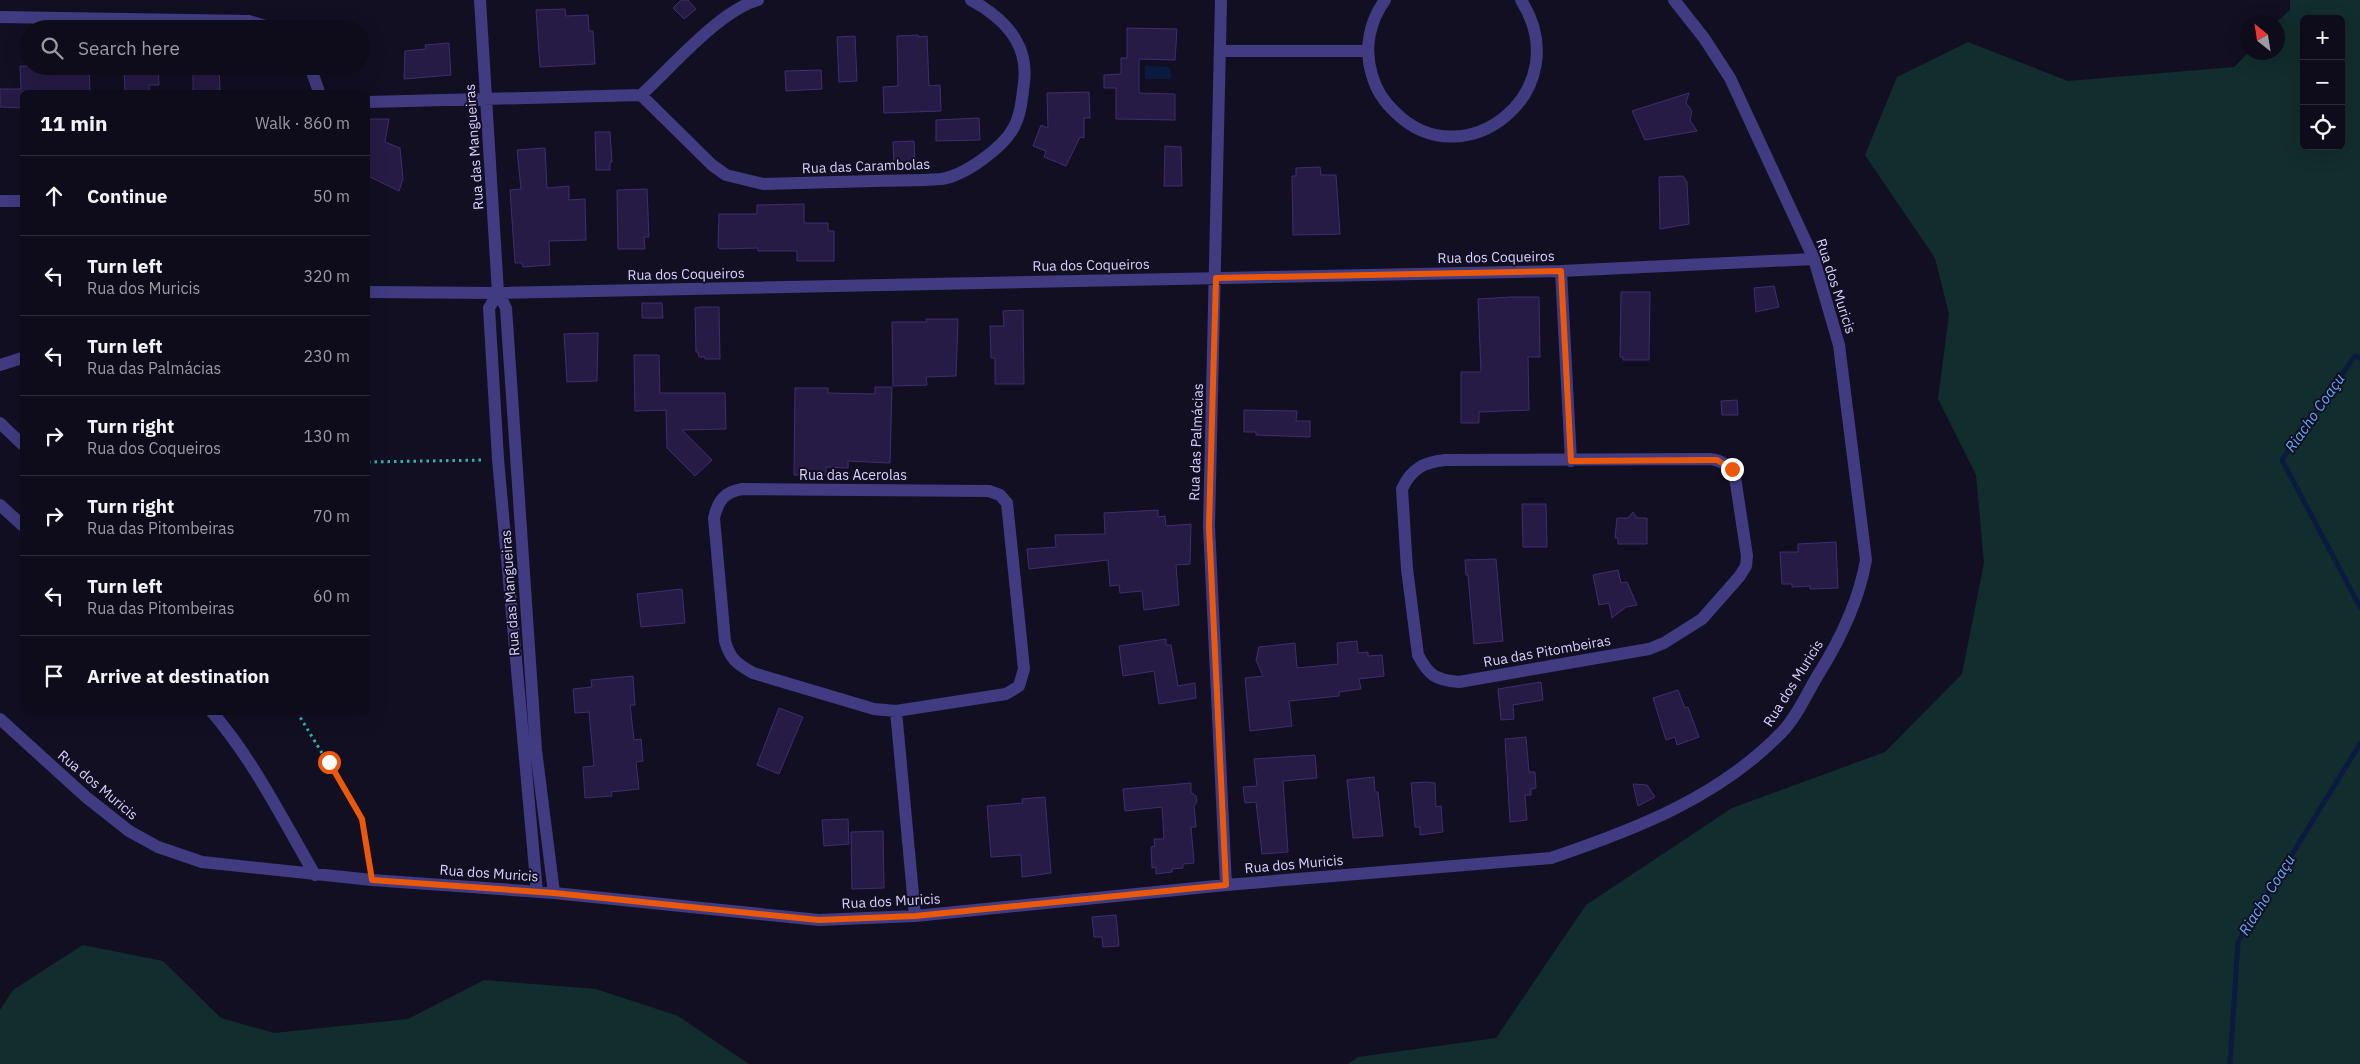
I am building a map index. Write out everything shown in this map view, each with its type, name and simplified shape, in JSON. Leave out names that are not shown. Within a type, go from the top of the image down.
[{"type":"street","name":"Rua das Mangueiras","points":[[480,0],[498,293],[506,308],[536,750],[554,893]]},
{"type":"street","points":[[370,102],[641,95],[719,23],[739,8],[758,0]]},
{"type":"street","name":"Rua das Carambolas","points":[[641,95],[712,165],[726,175],[743,180],[762,184],[943,179],[974,165],[998,147],[1014,128],[1023,94],[1025,77],[1023,55],[1014,33],[1001,20],[971,0]]},
{"type":"street","name":"Rua das Palmácias","points":[[1221,0],[1209,526],[1226,885]]},
{"type":"street","points":[[1385,0],[1373,21],[1368,51],[1369,66],[1380,94],[1400,117],[1412,126],[1441,135],[1456,135],[1479,131],[1500,121],[1522,100],[1535,73],[1538,58],[1535,28],[1522,0]]},
{"type":"street","name":"Rua dos Muricis","points":[[0,719],[86,797],[130,831],[158,847],[202,862],[315,875],[554,893],[819,920],[915,916],[1226,885],[1551,858],[1644,824],[1697,798],[1746,764],[1783,731],[1829,658],[1855,602],[1866,560],[1839,345],[1814,259],[1730,78],[1704,38],[1674,0]]},
{"type":"street","points":[[0,17],[187,20]]},
{"type":"street","points":[[1220,51],[1368,51]]},
{"type":"street","points":[[313,75],[318,90]]},
{"type":"street","points":[[0,201],[20,201]]},
{"type":"street","name":"Rua dos Coqueiros","points":[[370,292],[498,293],[1561,271],[1814,259]]},
{"type":"street","points":[[1561,271],[1571,461]]},
{"type":"street","name":"Rua das Mangueiras","points":[[498,293],[489,308],[498,459],[537,892]]},
{"type":"street","points":[[0,365],[20,359]]},
{"type":"street","points":[[0,423],[20,442]]},
{"type":"street","points":[[498,459],[516,458]]},
{"type":"street","name":"Rua das Pitombeiras","points":[[1445,460],[1571,461],[1710,460],[1726,465],[1732,469],[1735,477],[1747,556],[1746,566],[1702,620],[1685,632],[1649,649],[1459,682],[1440,680],[1427,670],[1418,655],[1407,568],[1402,489],[1407,477],[1428,462],[1445,460]]},
{"type":"street","name":"Rua das Acerolas","points":[[742,489],[989,490],[1005,498],[1008,512],[1023,677],[1018,686],[1006,694],[896,711],[874,709],[753,673],[738,665],[729,657],[714,518],[717,506],[730,491],[742,489]]},
{"type":"street","points":[[0,505],[20,523]]},
{"type":"street","points":[[896,711],[915,916]]},
{"type":"street","points":[[214,715],[256,774],[315,875]]},
{"type":"path","points":[[370,462],[498,459]]},
{"type":"path","points":[[299,715],[362,819],[372,880]]},
{"type":"green space","points":[[2290,0],[2360,0],[2360,1064],[1348,1064],[1358,1057],[1496,1038],[1586,905],[1732,808],[1885,752],[1962,674],[1984,563],[1976,475],[1938,399],[1949,314],[1935,258],[1865,155],[1897,77],[1968,42],[2068,81],[2234,67],[2241,60],[2285,60],[2285,15],[2290,10]]},
{"type":"green space","points":[[83,945],[163,961],[221,1018],[274,1033],[408,1019],[484,980],[596,989],[678,1016],[749,1064],[0,1064],[0,1010],[13,990]]},
{"type":"water","points":[[1145,66],[1170,67],[1171,79],[1145,79]]},
{"type":"building","points":[[681,0],[688,0],[696,9],[684,19],[673,8]]},
{"type":"building","points":[[565,9],[566,16],[588,15],[589,31],[593,31],[595,64],[540,67],[536,10]]},
{"type":"building","points":[[1127,28],[1177,29],[1175,60],[1139,59],[1139,93],[1175,94],[1175,120],[1116,119],[1116,88],[1104,88],[1104,75],[1121,74],[1121,58],[1127,58]]},
{"type":"building","points":[[918,35],[919,37],[927,36],[929,86],[940,85],[941,111],[884,113],[883,87],[898,86],[897,36]]},
{"type":"building","points":[[855,36],[857,81],[839,82],[837,37]]},
{"type":"building","points":[[449,43],[451,75],[404,79],[405,51],[426,49],[425,45]]},
{"type":"building","points":[[821,70],[822,89],[786,91],[785,71]]},
{"type":"building","points":[[20,75],[89,75],[90,90],[20,90],[20,108],[0,107],[0,89],[21,89]]},
{"type":"building","points":[[124,75],[158,75],[159,85],[149,85],[149,90],[125,90]]},
{"type":"building","points":[[193,75],[219,75],[220,90],[193,90]]},
{"type":"building","points":[[1089,92],[1090,118],[1084,118],[1084,138],[1080,137],[1066,166],[1044,157],[1046,151],[1033,146],[1041,125],[1048,128],[1047,93]]},
{"type":"building","points":[[1689,93],[1686,103],[1692,111],[1690,120],[1697,131],[1645,140],[1632,111]]},
{"type":"building","points":[[979,118],[980,140],[936,141],[936,120]]},
{"type":"building","points":[[370,119],[389,119],[385,142],[400,148],[403,179],[399,191],[370,177]]},
{"type":"building","points":[[595,132],[610,132],[612,162],[610,162],[610,170],[596,170]]},
{"type":"building","points":[[914,141],[915,165],[894,165],[893,142]]},
{"type":"building","points":[[1165,146],[1181,147],[1182,186],[1164,186]]},
{"type":"building","points":[[545,148],[547,188],[569,186],[569,200],[585,199],[586,240],[549,241],[550,265],[523,267],[522,263],[515,263],[510,190],[521,189],[517,150]]},
{"type":"building","points":[[1320,167],[1321,175],[1336,175],[1340,234],[1293,235],[1292,176],[1296,176],[1296,168]]},
{"type":"building","points":[[1683,176],[1687,182],[1689,224],[1660,229],[1659,177]]},
{"type":"building","points":[[647,189],[649,237],[644,237],[645,249],[618,249],[617,190]]},
{"type":"building","points":[[804,204],[804,223],[828,223],[828,231],[834,231],[834,261],[797,261],[797,251],[758,251],[758,248],[720,249],[718,247],[719,214],[757,214],[757,205]]},
{"type":"building","points":[[1774,286],[1779,307],[1756,312],[1754,288]]},
{"type":"building","points":[[1621,292],[1650,292],[1649,360],[1623,360],[1623,357],[1620,357]]},
{"type":"building","points":[[1539,297],[1540,357],[1528,357],[1529,410],[1479,412],[1479,423],[1461,423],[1461,372],[1481,372],[1478,299]]},
{"type":"building","points":[[642,303],[662,303],[663,318],[642,318]]},
{"type":"building","points":[[719,307],[720,359],[705,359],[705,357],[699,357],[698,352],[696,352],[695,308]]},
{"type":"building","points":[[1023,310],[1024,384],[995,384],[995,358],[991,358],[990,326],[1004,326],[1003,311]]},
{"type":"building","points":[[926,319],[958,319],[956,376],[926,377],[927,385],[893,386],[892,322],[927,322]]},
{"type":"building","points":[[598,333],[597,381],[567,382],[564,334]]},
{"type":"building","points":[[634,355],[659,355],[660,393],[725,393],[726,429],[682,430],[712,460],[695,476],[667,448],[666,410],[635,411]]},
{"type":"building","points":[[875,387],[892,387],[890,463],[848,461],[848,468],[826,467],[826,475],[794,475],[795,388],[828,388],[828,393],[875,394]]},
{"type":"building","points":[[1737,400],[1738,415],[1722,415],[1721,401]]},
{"type":"building","points":[[1244,410],[1297,411],[1296,421],[1310,421],[1310,437],[1256,435],[1256,432],[1244,432]]},
{"type":"building","points":[[1522,504],[1546,504],[1547,547],[1523,547]]},
{"type":"building","points":[[1158,510],[1158,517],[1165,516],[1166,526],[1191,524],[1190,564],[1176,565],[1179,605],[1144,610],[1142,591],[1120,593],[1119,585],[1110,586],[1108,560],[1029,569],[1027,549],[1056,547],[1055,535],[1105,534],[1104,513]]},
{"type":"building","points":[[1633,512],[1637,518],[1647,518],[1647,544],[1618,544],[1618,538],[1615,538],[1617,518],[1628,518]]},
{"type":"building","points":[[1836,542],[1838,588],[1810,589],[1810,586],[1792,587],[1792,584],[1782,584],[1780,552],[1798,552],[1798,544]]},
{"type":"building","points":[[1496,559],[1503,641],[1474,644],[1465,560]]},
{"type":"building","points":[[1618,570],[1621,583],[1627,582],[1637,605],[1626,607],[1612,618],[1609,603],[1599,605],[1593,575]]},
{"type":"building","points":[[682,589],[685,623],[641,627],[637,594]]},
{"type":"building","points":[[1166,639],[1166,645],[1171,645],[1178,686],[1195,683],[1196,698],[1159,704],[1154,671],[1123,676],[1119,646]]},
{"type":"building","points":[[1357,641],[1358,653],[1368,652],[1368,656],[1382,655],[1384,676],[1359,679],[1361,689],[1339,692],[1339,696],[1289,701],[1292,726],[1250,731],[1245,678],[1263,676],[1256,660],[1259,647],[1295,643],[1297,668],[1338,664],[1337,643]]},
{"type":"building","points":[[633,676],[635,705],[630,705],[634,740],[641,739],[643,761],[636,762],[639,789],[611,792],[612,796],[585,798],[583,767],[594,766],[589,712],[575,713],[573,689],[592,687],[591,680]]},
{"type":"building","points":[[1541,682],[1543,700],[1513,705],[1514,719],[1501,720],[1498,689]]},
{"type":"building","points":[[1678,690],[1685,708],[1688,707],[1699,737],[1677,745],[1675,737],[1666,740],[1653,698]]},
{"type":"building","points":[[779,708],[803,717],[779,774],[757,765]]},
{"type":"building","points":[[1526,737],[1529,772],[1535,772],[1536,788],[1531,789],[1531,795],[1525,795],[1527,820],[1510,822],[1505,739]]},
{"type":"building","points":[[1315,755],[1317,778],[1283,781],[1288,852],[1262,854],[1256,802],[1245,803],[1243,787],[1257,786],[1254,759]]},
{"type":"building","points":[[1374,777],[1375,792],[1378,792],[1383,836],[1353,838],[1347,780]]},
{"type":"building","points":[[1191,783],[1191,792],[1196,796],[1197,802],[1194,806],[1196,827],[1191,827],[1194,863],[1183,864],[1183,868],[1172,869],[1172,872],[1156,874],[1156,867],[1152,868],[1151,847],[1155,846],[1154,839],[1164,839],[1162,807],[1125,811],[1123,789]]},
{"type":"building","points":[[1411,783],[1435,783],[1436,807],[1441,806],[1443,832],[1420,835],[1420,827],[1415,827]]},
{"type":"building","points":[[1633,784],[1647,785],[1655,797],[1638,806]]},
{"type":"building","points":[[1045,797],[1051,873],[1022,877],[1021,855],[991,857],[987,806],[1023,803],[1022,799]]},
{"type":"building","points":[[848,819],[849,844],[824,846],[822,820]]},
{"type":"building","points":[[883,831],[884,888],[852,889],[851,832]]},
{"type":"building","points":[[1116,915],[1119,946],[1103,947],[1102,937],[1094,937],[1092,917]]},
{"type":"waterway","name":"Riacho Coaçu","points":[[2360,358],[2355,356],[2282,460],[2360,607]]},
{"type":"waterway","name":"Riacho Coaçu","points":[[2230,1064],[2238,942],[2360,744]]},
{"type":"route","points":[[329,762],[362,819],[372,880],[554,893],[819,920],[915,916],[1226,885],[1209,526],[1216,278],[1561,271],[1571,461],[1717,460],[1732,469]]}]
